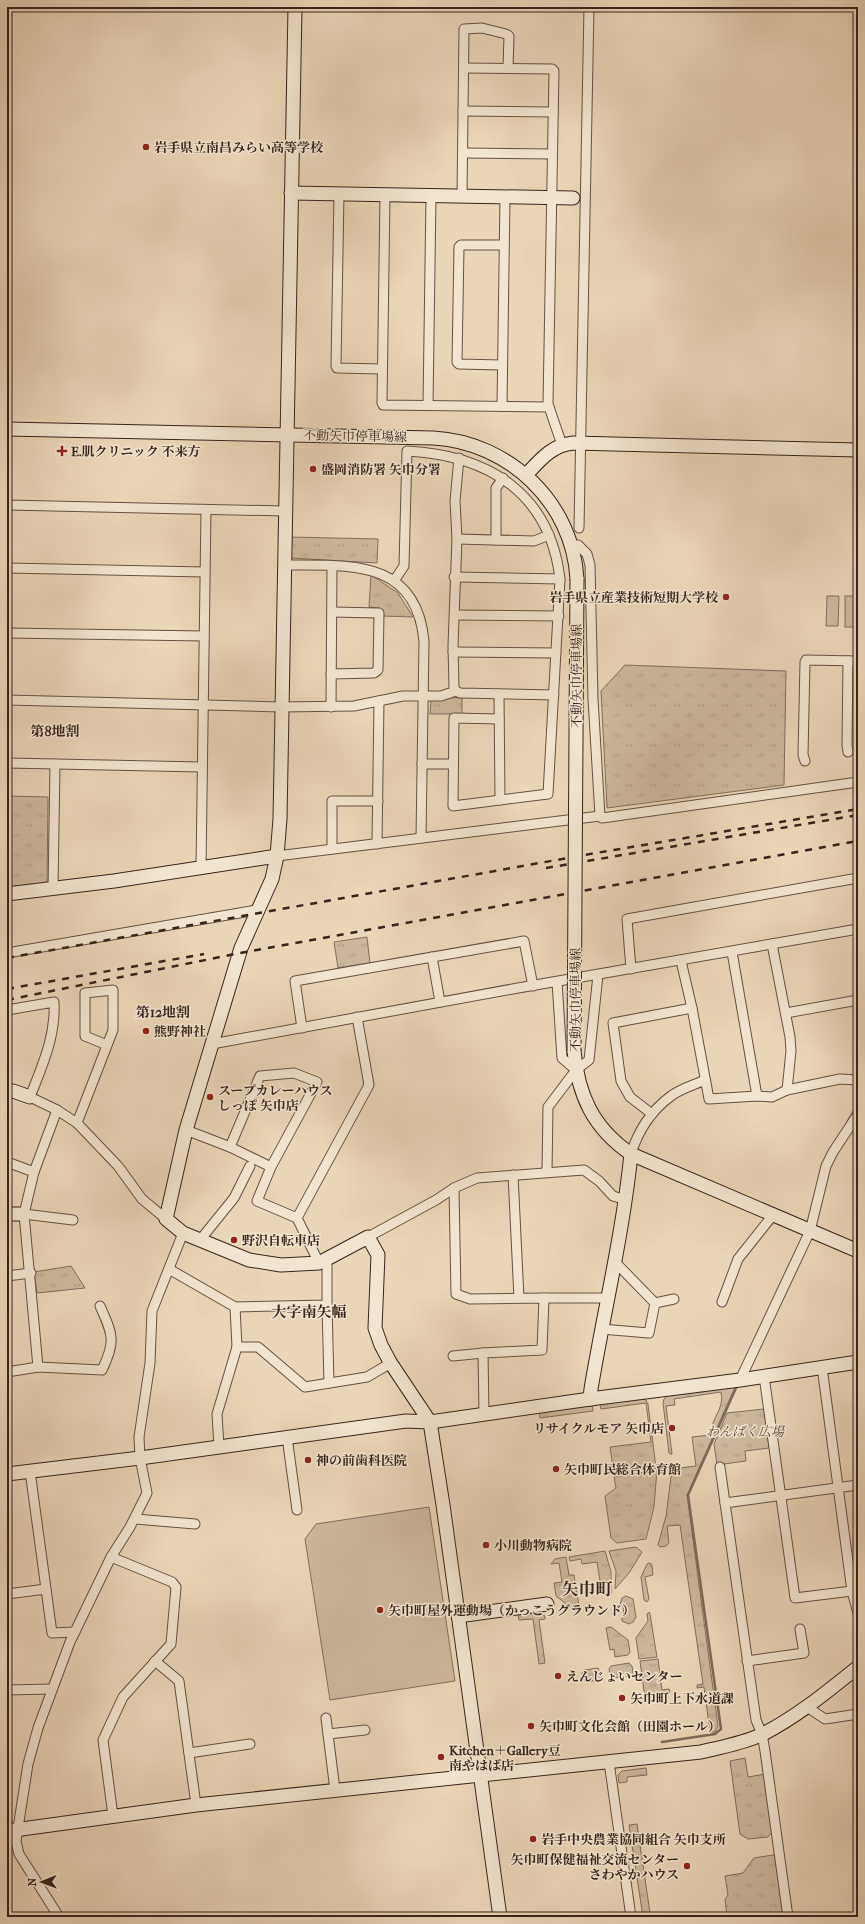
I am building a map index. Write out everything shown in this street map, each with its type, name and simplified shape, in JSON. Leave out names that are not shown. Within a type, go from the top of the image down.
[{"type":"street","points":[[166,1219],[186,1130],[241,948],[272,879],[277,856],[280,818],[284,511],[295,7]]},
{"type":"street","points":[[580,528],[589,7]]},
{"type":"street","points":[[462,196],[466,28],[482,28],[509,36],[508,68]]},
{"type":"street","points":[[464,68],[552,69],[554,71],[549,407],[562,445]]},
{"type":"street","points":[[463,111],[553,112]]},
{"type":"street","points":[[463,153],[552,154]]},
{"type":"street","points":[[291,193],[573,198]]},
{"type":"street","points":[[339,194],[336,366],[337,368],[382,369]]},
{"type":"street","points":[[385,195],[382,369],[383,405],[549,407]]},
{"type":"street","points":[[428,405],[432,196]]},
{"type":"street","points":[[502,406],[505,197]]},
{"type":"street","points":[[502,365],[459,364],[458,347],[460,247],[461,245],[504,245]]},
{"type":"street","name":"不動矢巾停車場線","points":[[7,429],[433,438],[456,440],[489,451],[514,465],[526,475],[543,493],[560,519],[571,545],[577,579],[574,1051],[576,1070],[588,1106],[601,1128],[615,1143],[630,1154],[858,1251]]},
{"type":"street","points":[[526,475],[549,452],[562,445],[581,443],[858,450]]},
{"type":"street","points":[[394,581],[404,566],[407,451],[459,458],[492,471],[503,478],[529,503],[542,521],[549,535],[557,559],[560,579],[548,794],[453,806],[454,718],[499,719]]},
{"type":"street","points":[[456,692],[454,688],[453,652],[455,614],[454,577],[457,539],[455,501],[459,458]]},
{"type":"street","points":[[496,540],[496,488],[503,478]]},
{"type":"street","points":[[7,505],[284,511]]},
{"type":"street","points":[[202,868],[202,704],[206,510]]},
{"type":"street","points":[[457,539],[534,540],[549,535]]},
{"type":"street","points":[[571,545],[578,546],[587,554],[590,565],[594,699],[600,816]]},
{"type":"street","points":[[284,565],[332,566],[370,569],[394,581],[412,601],[422,627],[423,696],[421,838]]},
{"type":"street","points":[[331,707],[332,566]]},
{"type":"street","points":[[7,568],[205,572]]},
{"type":"street","points":[[454,577],[560,579]]},
{"type":"street","points":[[331,674],[374,673],[378,670],[379,613],[332,612]]},
{"type":"street","points":[[455,614],[559,616]]},
{"type":"street","points":[[7,633],[204,636]]},
{"type":"street","points":[[453,652],[556,653]]},
{"type":"street","points":[[805,761],[803,755],[806,660],[858,661]]},
{"type":"street","points":[[848,661],[848,752]]},
{"type":"street","points":[[7,700],[331,707],[363,705],[379,700],[403,696],[449,695],[456,692],[554,695]]},
{"type":"street","points":[[500,694],[500,800]]},
{"type":"street","points":[[377,844],[379,700]]},
{"type":"street","points":[[7,763],[202,767]]},
{"type":"street","points":[[53,889],[55,764]]},
{"type":"street","points":[[422,764],[453,764]]},
{"type":"street","points":[[7,894],[53,889],[277,856],[600,816],[602,818],[858,782]]},
{"type":"street","points":[[332,849],[332,800],[378,801]]},
{"type":"street","points":[[631,969],[627,919],[858,878]]},
{"type":"street","points":[[7,953],[257,910]]},
{"type":"street","points":[[212,1044],[440,1002],[858,929]]},
{"type":"street","points":[[302,1028],[295,981],[524,942],[533,986]]},
{"type":"street","points":[[772,944],[786,1013],[791,1051],[787,1090]]},
{"type":"street","points":[[732,952],[757,1096]]},
{"type":"street","points":[[432,957],[440,1002]]},
{"type":"street","points":[[681,961],[692,1008],[709,1099],[757,1096],[772,1097],[787,1090],[840,1079],[858,1080]]},
{"type":"street","points":[[547,1172],[548,1107],[576,1070],[589,1060],[598,975]]},
{"type":"street","points":[[557,982],[562,1058],[576,1070]]},
{"type":"street","points":[[77,1123],[113,1030],[113,990],[85,993],[85,1036],[107,1045]]},
{"type":"street","points":[[786,1013],[858,1000]]},
{"type":"street","points":[[7,1010],[54,1002],[55,1018],[48,1053],[30,1097]]},
{"type":"street","points":[[652,1114],[630,1097],[621,1081],[613,1023],[692,1008]]},
{"type":"street","points":[[297,1218],[369,1085],[357,1017]]},
{"type":"street","points":[[230,1147],[260,1076],[294,1073],[318,1082],[271,1167],[257,1201],[297,1218],[323,1261],[327,1305],[329,1383]]},
{"type":"street","points":[[590,1399],[606,1298],[626,1200],[630,1154],[634,1144],[652,1114],[672,1095],[705,1080]]},
{"type":"street","points":[[7,1092],[13,1091],[30,1097],[57,1110],[77,1123],[118,1166],[142,1199],[183,1233],[249,1260],[281,1265],[323,1261],[436,1200],[454,1188],[477,1178],[513,1174],[584,1170],[599,1181],[612,1196],[626,1200]]},
{"type":"street","points":[[38,1368],[31,1273],[24,1214],[34,1172],[57,1110]]},
{"type":"street","points":[[740,1380],[810,1231],[826,1166],[833,1152],[858,1114]]},
{"type":"street","points":[[186,1130],[230,1147],[271,1167]]},
{"type":"street","points":[[7,1162],[34,1172]]},
{"type":"street","points":[[200,1240],[234,1198],[250,1166]]},
{"type":"street","points":[[513,1174],[519,1298]]},
{"type":"street","points":[[454,1188],[456,1294],[470,1299],[606,1298]]},
{"type":"street","points":[[7,1214],[24,1214],[73,1220]]},
{"type":"street","points":[[722,1302],[738,1260],[773,1215]]},
{"type":"street","points":[[59,1917],[19,1854],[13,1830],[28,1764],[38,1728],[52,1689],[75,1632],[111,1557],[135,1519],[147,1493],[140,1458],[140,1436],[150,1363],[152,1311],[183,1233]]},
{"type":"street","points":[[368,1237],[378,1255],[375,1328],[381,1345],[391,1364],[430,1422],[481,1774],[500,1917]]},
{"type":"street","points":[[614,1261],[655,1304]]},
{"type":"street","points":[[169,1269],[235,1307],[327,1305]]},
{"type":"street","points":[[7,1276],[31,1273]]},
{"type":"street","points":[[453,1356],[542,1350],[544,1298]]},
{"type":"street","points":[[655,1304],[674,1299]]},
{"type":"street","points":[[601,1329],[649,1333],[655,1304]]},
{"type":"street","points":[[7,1372],[38,1368],[102,1370],[111,1352],[111,1335],[100,1306]]},
{"type":"street","points":[[219,1446],[217,1414],[237,1347],[235,1307]]},
{"type":"street","points":[[237,1347],[258,1347],[305,1387],[367,1377],[391,1364]]},
{"type":"street","points":[[483,1353],[484,1413]]},
{"type":"street","points":[[7,1474],[140,1458],[406,1421],[430,1422],[484,1413],[740,1380],[858,1362]]},
{"type":"street","points":[[822,1367],[838,1487],[858,1613]]},
{"type":"street","points":[[764,1376],[795,1598],[855,1589]]},
{"type":"street","points":[[287,1437],[297,1510]]},
{"type":"street","points":[[720,1467],[747,1662],[756,1720],[762,1734],[788,1917]]},
{"type":"street","points":[[30,1471],[52,1633],[75,1632]]},
{"type":"street","points":[[725,1503],[858,1485]]},
{"type":"street","points":[[135,1519],[195,1524]]},
{"type":"street","points":[[111,1557],[172,1582],[176,1588],[171,1644],[123,1697],[103,1740],[113,1816]]},
{"type":"street","points":[[7,1594],[46,1589]]},
{"type":"street","points":[[458,1616],[547,1604]]},
{"type":"street","points":[[747,1662],[804,1653],[800,1629]]},
{"type":"street","points":[[155,1661],[179,1681],[196,1805]]},
{"type":"street","points":[[13,1830],[196,1805],[701,1752],[729,1746],[762,1734],[807,1707],[858,1667]]},
{"type":"street","points":[[7,1688],[52,1689]]},
{"type":"street","points":[[807,1707],[825,1719],[858,1714]]},
{"type":"street","points":[[326,1718],[335,1790]]},
{"type":"street","points":[[328,1734],[365,1730]]},
{"type":"street","points":[[188,1753],[250,1744]]},
{"type":"street","points":[[609,1762],[631,1917]]},
{"type":"green space","points":[[290,537],[378,539],[377,563],[291,558]]},
{"type":"green space","points":[[371,575],[398,593],[413,617],[383,616],[380,608],[369,607]]},
{"type":"green space","points":[[827,596],[839,596],[838,626],[826,626]]},
{"type":"green space","points":[[845,596],[857,596],[857,627],[845,627]]},
{"type":"green space","points":[[625,665],[786,671],[784,785],[607,808],[601,691]]},
{"type":"green space","points":[[462,697],[462,714],[430,714],[431,700]]},
{"type":"green space","points":[[7,796],[48,797],[47,883],[7,887]]},
{"type":"green space","points":[[367,937],[370,963],[338,968],[334,942]]},
{"type":"green space","points":[[71,1266],[85,1288],[37,1293],[34,1272]]},
{"type":"green space","points":[[736,1385],[687,1495],[718,1726],[715,1732],[710,1732],[704,1687],[697,1688],[697,1685],[703,1684],[680,1525],[667,1526],[669,1543],[666,1546],[660,1547],[658,1545],[666,1516],[672,1469],[696,1466],[692,1437],[711,1435],[711,1429],[722,1398],[721,1392],[674,1399],[675,1405],[666,1406],[672,1454],[669,1453],[663,1403],[664,1399],[668,1395]]},
{"type":"green space","points":[[642,1399],[646,1400],[648,1404],[656,1468],[614,1474],[610,1447],[651,1442],[646,1403],[601,1409],[600,1403]]},
{"type":"green space","points":[[592,1404],[593,1411],[540,1418],[539,1412]]},
{"type":"green space","name":"わんぱく広場","points":[[764,1409],[769,1448],[745,1451],[746,1461],[717,1465],[714,1444],[727,1413]]},
{"type":"green space","points":[[657,1470],[654,1507],[646,1539],[617,1543],[611,1538],[605,1496],[616,1488],[614,1477]]},
{"type":"green space","name":"矢巾町屋外運動場（かっこうグラウンド）","points":[[429,1507],[455,1681],[330,1700],[305,1539],[316,1524]]},
{"type":"green space","points":[[636,1547],[642,1552],[629,1573],[615,1589],[616,1571],[609,1551]]},
{"type":"green space","points":[[605,1551],[611,1572],[611,1594],[606,1595],[605,1587],[601,1587],[597,1562],[582,1564],[581,1559],[570,1561],[569,1557]]},
{"type":"green space","points":[[566,1557],[569,1575],[574,1575],[579,1606],[570,1607],[556,1596],[554,1583],[562,1582],[559,1563],[551,1564],[555,1559]]},
{"type":"green space","points":[[650,1563],[652,1565],[653,1575],[645,1577],[649,1599],[647,1602],[644,1600],[641,1577],[647,1564]]},
{"type":"green space","points":[[626,1596],[633,1599],[636,1617],[633,1622],[629,1624],[622,1621],[622,1618],[624,1617],[623,1605],[620,1605],[622,1598]]},
{"type":"green space","points":[[539,1612],[545,1616],[545,1619],[539,1620],[545,1663],[539,1664],[533,1619],[519,1620],[518,1615]]},
{"type":"green space","points":[[649,1612],[657,1657],[639,1659],[636,1638],[648,1621],[647,1614]]},
{"type":"green space","points":[[611,1627],[628,1640],[630,1652],[628,1655],[615,1657],[614,1649],[610,1650],[606,1628]]},
{"type":"green space","points":[[658,1659],[662,1690],[669,1689],[670,1692],[647,1695],[644,1691],[640,1661]]},
{"type":"green space","points":[[629,1663],[632,1666],[633,1673],[630,1676],[613,1678],[610,1675],[609,1669],[611,1666]]},
{"type":"green space","points":[[598,1668],[602,1677],[599,1680],[586,1682],[583,1679],[582,1673],[584,1670]]},
{"type":"green space","points":[[745,1758],[748,1777],[765,1774],[773,1831],[768,1837],[748,1839],[740,1834],[730,1761]]},
{"type":"green space","points":[[646,1768],[647,1775],[627,1777],[627,1782],[619,1783],[618,1775],[622,1771]]},
{"type":"green space","points":[[637,1824],[650,1913],[652,1917],[643,1917],[629,1825]]},
{"type":"green space","points":[[773,1855],[778,1859],[786,1917],[727,1917],[725,1899],[728,1895],[725,1876],[743,1873],[754,1858]]},
{"type":"waterway","points":[[847,1123],[858,1104]]},
{"type":"waterway","points":[[662,1742],[715,1734],[721,1729],[688,1495],[736,1388]]},
{"type":"railway","points":[[7,958],[590,854],[858,809]]},
{"type":"railway","points":[[546,868],[858,815]]},
{"type":"railway","points":[[7,1000],[240,953],[858,841]]},
{"type":"railway","points":[[7,989],[204,954]]},
{"type":"place","name":"岩手県立南昌みらい高等学校","points":[[146,147]]},
{"type":"place","name":"E.肌クリニック 不来方","points":[[62,451]]},
{"type":"place","name":"盛岡消防署 矢巾分署","points":[[313,469]]},
{"type":"place","name":"岩手県立産業技術短期大学校","points":[[726,597]]},
{"type":"place","name":"熊野神社","points":[[146,1031]]},
{"type":"place","name":"スープカレーハウス しっぽ 矢巾店","points":[[210,1097]]},
{"type":"place","name":"野沢自転車店","points":[[234,1240]]},
{"type":"place","name":"リサイクルモア 矢巾店","points":[[672,1428]]},
{"type":"place","name":"神の前歯科医院","points":[[308,1460]]},
{"type":"place","name":"矢巾町民総合体育館","points":[[556,1469]]},
{"type":"place","name":"小川動物病院","points":[[486,1545]]},
{"type":"place","name":"矢巾町屋外運動場（かっこうグラウンド）","points":[[380,1610]]},
{"type":"place","name":"えんじょいセンター","points":[[558,1676]]},
{"type":"place","name":"矢巾町上下水道課","points":[[622,1698]]},
{"type":"place","name":"矢巾町文化会館（田園ホール）","points":[[531,1726]]},
{"type":"place","name":"Kitchen＋Gallery豆 南やはば店","points":[[441,1757]]},
{"type":"place","name":"岩手中央農業協同組合 矢巾支所","points":[[533,1839]]},
{"type":"place","name":"矢巾町保健福祉交流センター さわやかハウス","points":[[687,1866]]},
{"type":"district","name":"第8地割","points":[[55,731]]},
{"type":"district","name":"第12地割","points":[[163,1012]]},
{"type":"district","name":"大字南矢幅","points":[[309,1312]]},
{"type":"district","name":"矢巾町","points":[[587,1589]]}]
